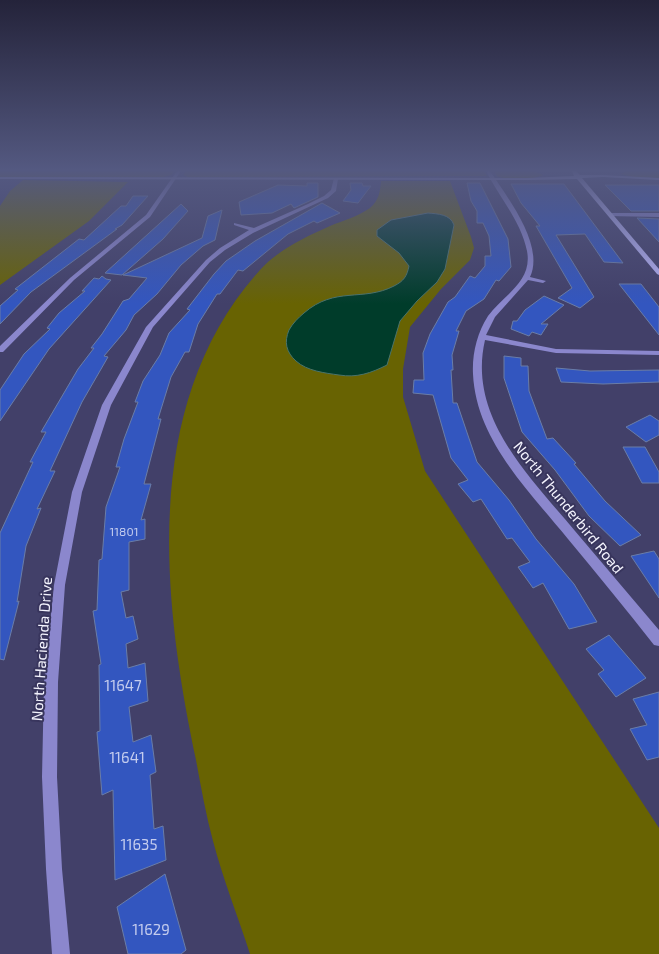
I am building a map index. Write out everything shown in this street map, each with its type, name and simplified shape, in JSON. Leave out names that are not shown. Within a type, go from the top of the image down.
[{"type":"street","points":[[0,350],[72,279],[148,216]]},
{"type":"street","name":"North Hacienda Drive","points":[[61,954],[54,878],[50,796],[52,657],[61,570],[86,461],[106,407],[144,338],[190,278],[218,252],[252,229],[283,216]]},
{"type":"street","points":[[513,216],[527,240],[531,262],[527,278],[544,281]]},
{"type":"street","points":[[611,216],[655,265],[659,273]]},
{"type":"street","points":[[236,224],[252,229]]},
{"type":"street","name":"North Thunderbird Road","points":[[527,278],[524,284],[491,317],[483,337],[478,361],[478,382],[484,404],[498,440],[523,476],[659,640]]},
{"type":"street","points":[[483,337],[556,351],[659,353]]},
{"type":"shaded area","points":[[0,216],[94,216],[89,221],[0,285]]},
{"type":"shaded area","points":[[355,216],[463,216],[474,248],[470,260],[441,289],[410,327],[403,369],[403,397],[425,471],[659,828],[659,954],[250,954],[213,841],[184,698],[175,634],[170,569],[170,504],[178,441],[195,380],[221,323],[267,263],[292,245]]},
{"type":"shaded area","points":[[415,216],[444,216],[450,219],[454,225],[445,269],[437,282],[400,321],[387,365],[364,374],[346,376],[316,371],[300,364],[290,354],[286,343],[289,330],[304,313],[315,305],[327,300],[383,291],[403,280],[409,266],[399,253],[377,236],[377,230],[391,220]]},
{"type":"building","points":[[111,216],[130,216],[122,225],[115,229],[117,229],[31,292],[0,324],[0,306],[18,290],[15,289],[79,239],[84,240]]},
{"type":"building","points":[[168,216],[184,216],[163,239],[122,275],[105,273]]},
{"type":"building","points":[[208,216],[221,216],[215,240],[203,246],[181,265],[157,294],[134,315],[126,330],[104,356],[108,357],[82,402],[50,471],[55,471],[37,509],[41,508],[26,546],[17,602],[19,601],[4,660],[0,659],[0,533],[33,462],[30,462],[46,432],[41,432],[78,369],[94,348],[91,348],[123,301],[129,299],[147,278],[123,275],[202,238]]},
{"type":"building","points":[[300,216],[334,216],[317,223],[314,221],[288,234],[243,271],[238,270],[220,294],[217,294],[198,324],[189,352],[185,352],[171,377],[158,419],[161,419],[144,484],[151,484],[141,520],[145,519],[145,539],[129,542],[129,590],[121,592],[126,618],[133,616],[138,639],[126,644],[128,668],[145,663],[148,701],[129,707],[133,742],[151,735],[156,772],[150,775],[154,829],[163,826],[166,860],[115,880],[113,790],[102,795],[97,732],[100,731],[99,665],[101,664],[93,611],[97,610],[99,560],[102,559],[106,507],[120,467],[116,467],[124,439],[138,402],[135,402],[143,381],[160,355],[169,333],[190,310],[187,309],[226,261],[255,241]]},
{"type":"building","points":[[477,216],[496,216],[508,239],[511,267],[499,281],[496,280],[484,299],[466,311],[456,331],[459,331],[452,355],[453,370],[451,370],[453,403],[457,403],[477,462],[509,500],[536,539],[574,584],[597,622],[569,629],[543,583],[533,588],[518,567],[530,562],[512,538],[507,539],[481,499],[473,502],[458,484],[468,480],[451,458],[433,395],[413,393],[414,380],[424,380],[423,353],[430,334],[448,302],[455,297],[470,276],[475,278],[485,266],[485,256],[491,256],[489,236],[483,223],[477,223]]},
{"type":"building","points":[[531,216],[588,216],[623,263],[604,262],[585,234],[556,235],[594,297],[580,308],[558,298],[572,288],[536,226],[540,226]]},
{"type":"building","points":[[637,218],[659,219],[659,242]]},
{"type":"building","points":[[102,276],[111,280],[49,349],[0,421],[0,390],[24,354],[50,329],[47,328],[59,313],[85,291],[82,291],[94,278],[99,279]]},
{"type":"building","points":[[619,284],[641,284],[659,307],[659,335]]},
{"type":"building","points":[[544,296],[564,305],[541,324],[548,324],[541,335],[532,332],[529,336],[511,329],[513,321],[517,321],[525,310]]},
{"type":"building","points":[[504,356],[521,358],[521,366],[528,366],[529,391],[547,439],[553,438],[576,463],[574,464],[605,501],[641,535],[620,546],[589,516],[555,470],[522,432],[504,378]]},
{"type":"building","points":[[556,368],[590,371],[659,370],[659,382],[603,384],[561,382]]},
{"type":"building","points":[[650,415],[659,421],[659,435],[646,442],[626,427]]},
{"type":"building","points":[[623,447],[645,447],[659,472],[659,483],[642,483]]},
{"type":"building","points":[[654,551],[659,559],[659,598],[631,556]]},
{"type":"building","points":[[609,635],[646,678],[616,697],[598,674],[604,670],[586,649]]},
{"type":"building","points":[[659,692],[659,757],[647,760],[630,729],[647,725],[633,699]]},
{"type":"building","points":[[165,874],[186,950],[181,954],[128,954],[117,907]]}]
